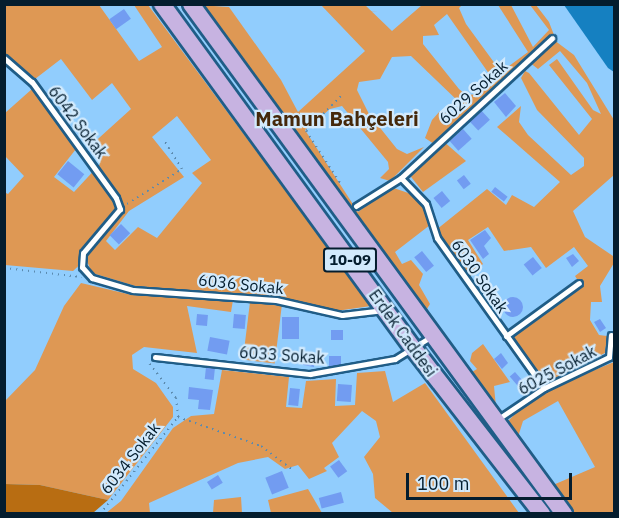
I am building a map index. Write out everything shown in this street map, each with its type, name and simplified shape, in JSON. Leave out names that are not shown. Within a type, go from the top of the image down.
[{"type":"main road","name":"Erdek Caddesi","points":[[162,4],[414,349],[542,513]]},
{"type":"main road","name":"Erdek Caddesi","points":[[191,4],[564,513]]},
{"type":"lane","name":"6029 Sokak","points":[[356,206],[401,178],[552,38]]},
{"type":"lane","name":"6042 Sokak","points":[[4,58],[32,82],[109,184],[120,209]]},
{"type":"lane","name":"6030 Sokak","points":[[401,178],[426,204],[434,233],[544,388]]},
{"type":"lane","points":[[92,278],[82,267],[83,253],[120,209]]},
{"type":"lane","name":"6036 Sokak","points":[[92,278],[133,290],[276,300],[342,315],[385,309]]},
{"type":"lane","points":[[506,336],[579,283]]},
{"type":"lane","name":"6033 Sokak","points":[[154,357],[310,374],[376,365],[414,349],[434,334]]},
{"type":"lane","name":"6025 Sokak","points":[[497,420],[544,388],[609,357],[611,335]]},
{"type":"path","points":[[340,96],[306,131],[343,188]]},
{"type":"path","points":[[120,209],[182,169],[165,142]]},
{"type":"path","points":[[4,268],[92,278]]},
{"type":"path","name":"6034 Sokak","points":[[100,513],[178,417],[176,398],[149,366],[154,357]]},
{"type":"path","points":[[178,417],[261,446],[292,469]]},
{"type":"shaded area","points":[[5,5],[99,5],[139,61],[162,47],[134,5],[148,5],[371,306],[336,311],[268,296],[135,286],[92,273],[86,259],[73,271],[5,265],[4,192],[8,194],[24,176],[5,156],[5,113],[32,89],[76,149],[54,177],[74,192],[100,164],[89,147],[131,109],[112,83],[92,100],[61,59],[35,79],[5,54]],"holes":[[[177,116],[211,160],[192,173],[202,183],[157,238],[138,227],[115,250],[106,241],[129,211],[184,177],[152,137]]]},
{"type":"shaded area","points":[[198,5],[229,7],[281,80],[298,112],[365,51],[321,5],[365,5],[392,31],[422,5],[462,5],[459,8],[466,24],[501,72],[528,52],[498,5],[511,5],[533,47],[549,30],[530,5],[536,5],[549,22],[554,35],[434,144],[425,138],[432,120],[440,111],[452,115],[460,103],[411,56],[392,57],[380,79],[359,82],[357,90],[369,114],[397,149],[407,154],[424,147],[390,181],[380,178],[389,169],[388,162],[342,106],[330,109],[305,130],[358,212],[391,187],[411,194],[424,206],[430,225],[395,252],[402,264],[411,260],[423,274],[419,285],[430,304],[427,309],[472,372],[477,369],[470,361],[472,353],[483,344],[510,382],[494,386],[496,407]],"holes":[[[447,14],[492,78],[480,94],[466,95],[423,44],[423,36],[439,35],[434,25]]]},
{"type":"shaded area","points":[[554,40],[574,55],[614,120],[614,175],[573,211],[585,237],[613,256],[614,263],[600,286],[602,302],[591,302],[590,320],[599,335],[607,336],[605,353],[545,383],[512,338],[582,287],[575,276],[588,266],[574,247],[546,268],[531,247],[504,251],[488,227],[468,240],[483,264],[469,277],[436,230],[487,189],[506,205],[512,195],[534,207],[560,182],[497,127],[521,106],[519,122],[528,135],[571,175],[584,166],[584,158],[537,110],[521,78],[525,71],[529,73],[579,135],[592,119],[549,65],[557,59],[593,110],[601,114],[587,83],[560,51],[538,69],[529,62]]},
{"type":"shaded area","points":[[442,140],[466,161],[423,192],[408,173]]},
{"type":"shaded area","points":[[81,283],[132,295],[233,300],[231,312],[187,306],[197,353],[144,347],[132,355],[133,369],[156,383],[173,407],[173,417],[108,500],[40,485],[5,484],[4,402],[35,370],[64,306]]},
{"type":"shaded area","points":[[250,302],[282,306],[275,363],[243,360]]},
{"type":"shaded area","points":[[614,362],[614,513],[572,513],[553,485],[595,467],[558,401],[523,421],[518,437],[506,423],[523,406],[561,384]]},
{"type":"shaded area","points":[[222,370],[289,377],[286,407],[302,408],[306,381],[336,379],[335,406],[355,405],[357,373],[385,371],[393,402],[425,383],[519,513],[393,513],[375,498],[373,474],[364,457],[380,437],[376,421],[362,411],[332,443],[339,457],[324,468],[327,471],[309,479],[298,465],[285,469],[268,457],[238,463],[149,503],[150,513],[106,513],[121,501],[173,428],[191,416],[214,414]]},
{"type":"shaded area","points":[[5,484],[40,485],[108,500],[93,513],[5,513]]},
{"type":"shaded area","points":[[308,489],[322,513],[271,513],[268,500]]},
{"type":"shaded area","points":[[241,497],[242,513],[213,513],[214,500]]},
{"type":"water","points":[[564,5],[614,5],[614,72],[608,68]]},
{"type":"building","points":[[124,9],[131,19],[116,29],[109,19]]},
{"type":"building","points":[[505,93],[516,106],[506,117],[494,102]]},
{"type":"building","points":[[479,108],[490,120],[478,131],[467,119]]},
{"type":"building","points":[[463,129],[472,139],[458,151],[450,141]]},
{"type":"building","points":[[68,161],[84,174],[74,187],[57,174]]},
{"type":"building","points":[[464,175],[471,184],[464,189],[457,181]]},
{"type":"building","points":[[495,187],[508,197],[504,202],[491,192]]},
{"type":"building","points":[[442,191],[450,201],[442,208],[433,198]]},
{"type":"building","points":[[121,224],[130,233],[119,245],[110,235]]},
{"type":"building","points":[[485,230],[491,238],[484,246],[489,254],[483,259],[470,240]]},
{"type":"building","points":[[422,251],[434,266],[426,272],[414,257]]},
{"type":"building","points":[[573,254],[579,261],[572,267],[566,258]]},
{"type":"building","points":[[533,257],[542,268],[532,275],[524,265]]},
{"type":"building","points":[[513,297],[520,300],[523,307],[520,314],[513,317],[506,314],[503,307],[506,300]]},
{"type":"building","points":[[197,314],[208,315],[207,326],[196,325]]},
{"type":"building","points":[[234,314],[246,315],[245,329],[233,328]]},
{"type":"building","points":[[282,317],[299,317],[299,339],[282,339]]},
{"type":"building","points":[[600,319],[606,328],[600,332],[594,322]]},
{"type":"building","points":[[331,330],[343,330],[343,340],[331,340]]},
{"type":"building","points":[[210,337],[230,341],[227,355],[207,351]]},
{"type":"building","points":[[305,353],[315,354],[314,367],[303,365]]},
{"type":"building","points":[[501,353],[508,363],[502,369],[494,359]]},
{"type":"building","points":[[329,356],[341,356],[341,367],[329,367]]},
{"type":"building","points":[[206,367],[215,368],[214,380],[205,379]]},
{"type":"building","points":[[515,372],[530,389],[525,394],[510,377]]},
{"type":"building","points":[[338,384],[352,385],[351,402],[337,401]]},
{"type":"building","points":[[189,387],[213,390],[210,410],[198,409],[199,400],[188,399]]},
{"type":"building","points":[[290,388],[300,389],[298,406],[288,405]]},
{"type":"building","points":[[339,460],[347,471],[338,478],[330,466]]},
{"type":"building","points":[[282,471],[289,488],[272,494],[265,478]]},
{"type":"building","points":[[218,475],[223,483],[212,490],[207,482]]},
{"type":"building","points":[[341,492],[344,503],[322,509],[319,498]]},
{"type":"district","name":"Mamun Bahçeleri","points":[[337,118]]}]
